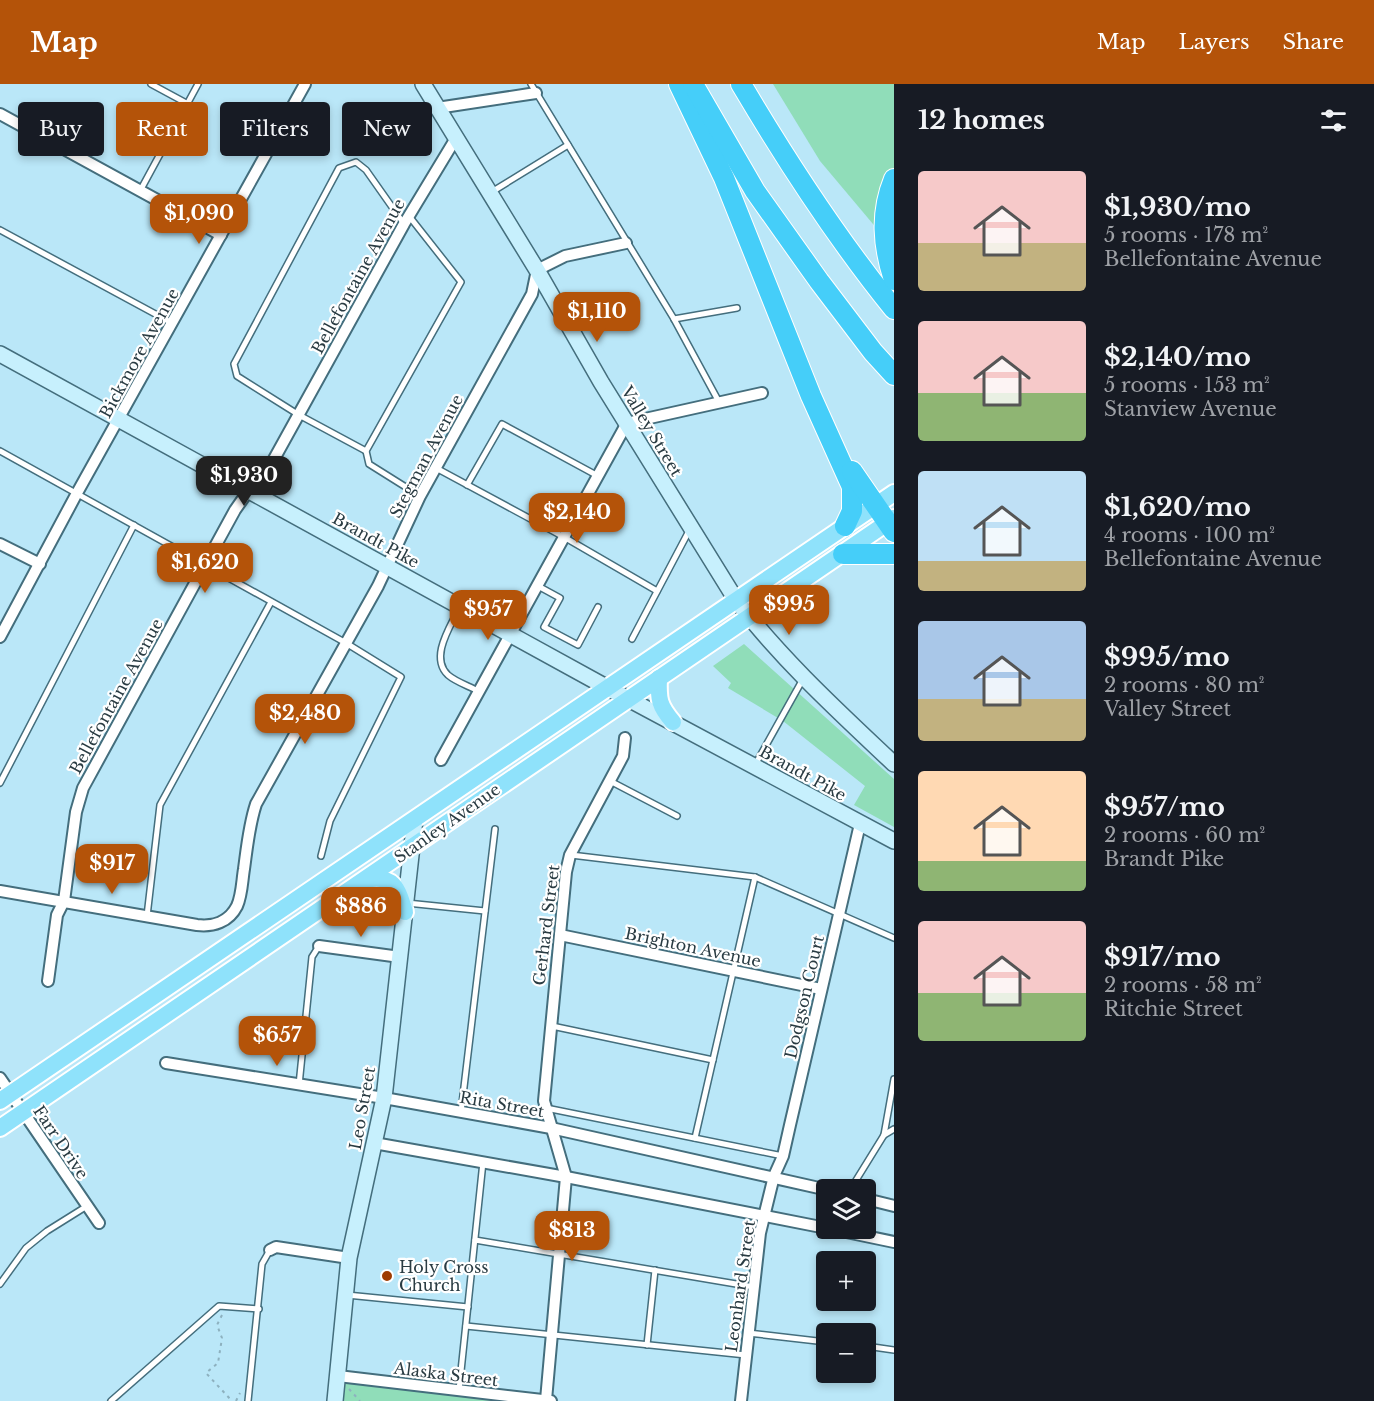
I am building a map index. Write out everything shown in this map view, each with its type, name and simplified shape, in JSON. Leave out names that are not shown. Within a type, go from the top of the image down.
[{"type":"highway","points":[[679,84],[724,178],[824,425],[852,487],[852,511],[845,526]]},
{"type":"highway","points":[[693,84],[755,191],[819,281],[873,352],[894,375]]},
{"type":"highway","points":[[741,84],[782,152],[894,309]]},
{"type":"highway","points":[[894,179],[888,193],[883,221],[885,248],[894,280]]},
{"type":"highway","points":[[824,425],[875,506],[892,524]]},
{"type":"highway","points":[[843,554],[894,554]]},
{"type":"main road","name":"Stanley Avenue","points":[[5,1098],[894,493]]},
{"type":"main road","name":"Stanley Avenue","points":[[0,1128],[749,617],[892,524]]},
{"type":"main road","points":[[659,678],[658,696],[662,709],[673,722]]},
{"type":"main road","points":[[365,880],[379,877],[389,881],[399,890],[405,907]]},
{"type":"street","name":"Bickmore Avenue","points":[[0,637],[77,493],[305,84]]},
{"type":"street","name":"Valley Street","points":[[423,84],[736,600],[804,677],[894,764]]},
{"type":"street","points":[[437,108],[534,89]]},
{"type":"street","points":[[0,114],[221,235]]},
{"type":"street","name":"Bellefontaine Avenue","points":[[48,981],[57,915],[64,901],[76,812],[83,788],[235,510],[249,490],[263,479],[406,220],[456,138]]},
{"type":"street","points":[[537,270],[565,256],[626,243]]},
{"type":"street","name":"Stegman Avenue","points":[[147,916],[206,926],[220,922],[229,916],[237,905],[249,831],[256,804],[378,585],[420,496],[532,295],[537,270]]},
{"type":"street","name":"Brandt Pike","points":[[0,354],[510,635],[894,842]]},
{"type":"street","points":[[441,760],[627,423],[762,393]]},
{"type":"street","points":[[0,544],[40,564]]},
{"type":"street","name":"Gerhard Street","points":[[566,1177],[544,1107],[566,872],[570,855],[623,756],[625,738]]},
{"type":"street","name":"Leo Street","points":[[335,1401],[349,1258],[384,1098],[415,819]]},
{"type":"street","name":"Dodgson Court","points":[[774,1176],[783,1156],[860,824]]},
{"type":"street","points":[[0,891],[147,916]]},
{"type":"street","name":"Brighton Avenue","points":[[560,935],[821,989]]},
{"type":"street","points":[[319,946],[400,957]]},
{"type":"street","name":"Rita Street","points":[[166,1064],[384,1098],[551,1128],[816,1187]]},
{"type":"street","name":"Farr Drive","points":[[0,1078],[5,1098],[23,1112],[99,1223]]},
{"type":"street","points":[[374,1143],[566,1177],[816,1226]]},
{"type":"street","name":"Leonhard Street","points":[[741,1401],[760,1233],[774,1176]]},
{"type":"street","points":[[546,1400],[566,1177]]},
{"type":"street","points":[[876,1201],[894,1206]]},
{"type":"street","points":[[876,1238],[894,1242]]},
{"type":"street","points":[[270,1250],[276,1247],[349,1258]]},
{"type":"street","name":"Alaska Street","points":[[338,1376],[551,1401]]},
{"type":"lane","points":[[151,84],[184,102]]},
{"type":"lane","points":[[189,102],[198,84]]},
{"type":"lane","points":[[534,89],[674,319],[719,402]]},
{"type":"lane","points":[[489,193],[568,146]]},
{"type":"lane","points":[[140,191],[159,156]]},
{"type":"lane","points":[[366,451],[298,415],[237,376],[234,364],[339,168],[356,162],[366,170],[406,220],[461,282],[366,451],[369,464],[420,496]]},
{"type":"lane","points":[[0,230],[172,323]]},
{"type":"lane","points":[[674,319],[737,308]]},
{"type":"lane","points":[[467,485],[502,424],[598,476]]},
{"type":"lane","points":[[0,451],[346,643],[401,677],[330,821],[321,856]]},
{"type":"lane","points":[[436,468],[564,537],[657,591]]},
{"type":"lane","points":[[0,783],[134,525]]},
{"type":"lane","points":[[632,639],[691,528]]},
{"type":"lane","points":[[537,586],[560,598],[544,627],[578,645],[598,607]]},
{"type":"lane","points":[[147,916],[160,805],[271,602]]},
{"type":"lane","points":[[460,606],[441,647],[441,664],[448,675],[479,692]]},
{"type":"lane","points":[[754,767],[804,677]]},
{"type":"lane","points":[[610,782],[678,816]]},
{"type":"lane","points":[[461,1112],[495,829]]},
{"type":"lane","points":[[570,855],[755,877],[894,938]]},
{"type":"lane","points":[[695,1138],[755,877]]},
{"type":"lane","points":[[405,907],[485,911]]},
{"type":"lane","points":[[299,1085],[312,957],[319,946]]},
{"type":"lane","points":[[550,1025],[713,1060]]},
{"type":"lane","points":[[857,1179],[884,1135],[894,1079]]},
{"type":"lane","points":[[544,1107],[783,1156]]},
{"type":"lane","points":[[884,1135],[894,1129]]},
{"type":"lane","points":[[459,1390],[483,1162]]},
{"type":"lane","points":[[0,1284],[26,1248],[47,1231],[87,1206]]},
{"type":"lane","points":[[475,1240],[754,1287]]},
{"type":"lane","points":[[248,1401],[262,1264],[270,1250]]},
{"type":"lane","points":[[647,1345],[655,1270]]},
{"type":"lane","points":[[346,1295],[468,1307]]},
{"type":"lane","points":[[111,1401],[219,1306],[259,1308]]},
{"type":"lane","points":[[466,1326],[746,1355]]},
{"type":"lane","points":[[748,1333],[816,1341]]},
{"type":"lane","points":[[876,1347],[894,1350]]},
{"type":"path","points":[[222,1314],[221,1321],[217,1325],[222,1338],[218,1363],[206,1372],[232,1401]]},
{"type":"green space","points":[[773,84],[894,84],[894,249],[820,161]]},
{"type":"green space","points":[[744,644],[894,779],[894,827],[854,805],[865,786],[783,721],[728,688],[731,683],[713,666]]},
{"type":"green space","points":[[338,1376],[551,1401],[335,1401]]},
{"type":"place","name":"Holy Cross Church","points":[[387,1276]]}]
